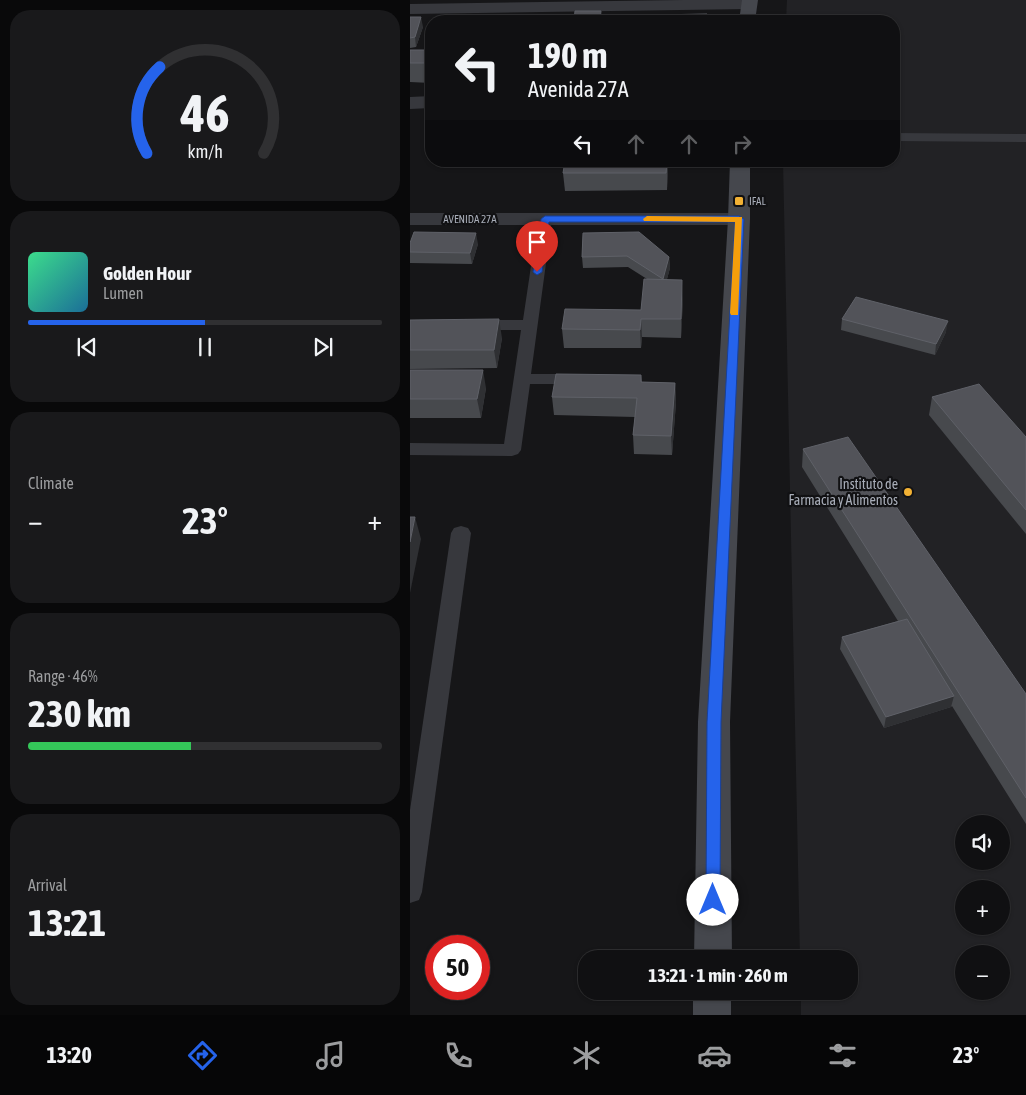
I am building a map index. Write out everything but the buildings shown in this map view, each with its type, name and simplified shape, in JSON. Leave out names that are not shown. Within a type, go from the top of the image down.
[{"type":"main road","points":[[748,15],[749,2]]},
{"type":"main road","points":[[713,950],[714,722],[739,219],[740,167]]},
{"type":"main road","points":[[712,1000],[712,1015]]},
{"type":"street","points":[[410,9],[749,2]]},
{"type":"street","points":[[410,103],[425,102]]},
{"type":"street","name":"AVENIDA 27A","points":[[410,219],[739,219]]},
{"type":"lane","points":[[900,137],[1026,138]]},
{"type":"lane","points":[[410,449],[512,450],[545,219]]},
{"type":"lane","points":[[460,325],[529,325]]},
{"type":"lane","points":[[522,379],[597,379]]},
{"type":"lane","points":[[410,892],[461,533]]},
{"type":"shaded area","name":"Instituto de Farmacia y Alimentos","points":[[787,0],[1026,0],[1026,1015],[801,1015],[801,1000],[858,1000],[858,950],[800,950],[783,167],[900,167],[900,15],[786,15]]},
{"type":"slow traffic","points":[[647,219],[739,219],[735,313]]},
{"type":"place","name":"IFAL","points":[[739,201]]},
{"type":"place","name":"Instituto de Farmacia y Alimentos","points":[[908,492]]},
{"type":"route","points":[[537,272],[545,219],[739,219],[714,722],[713,900]]}]
